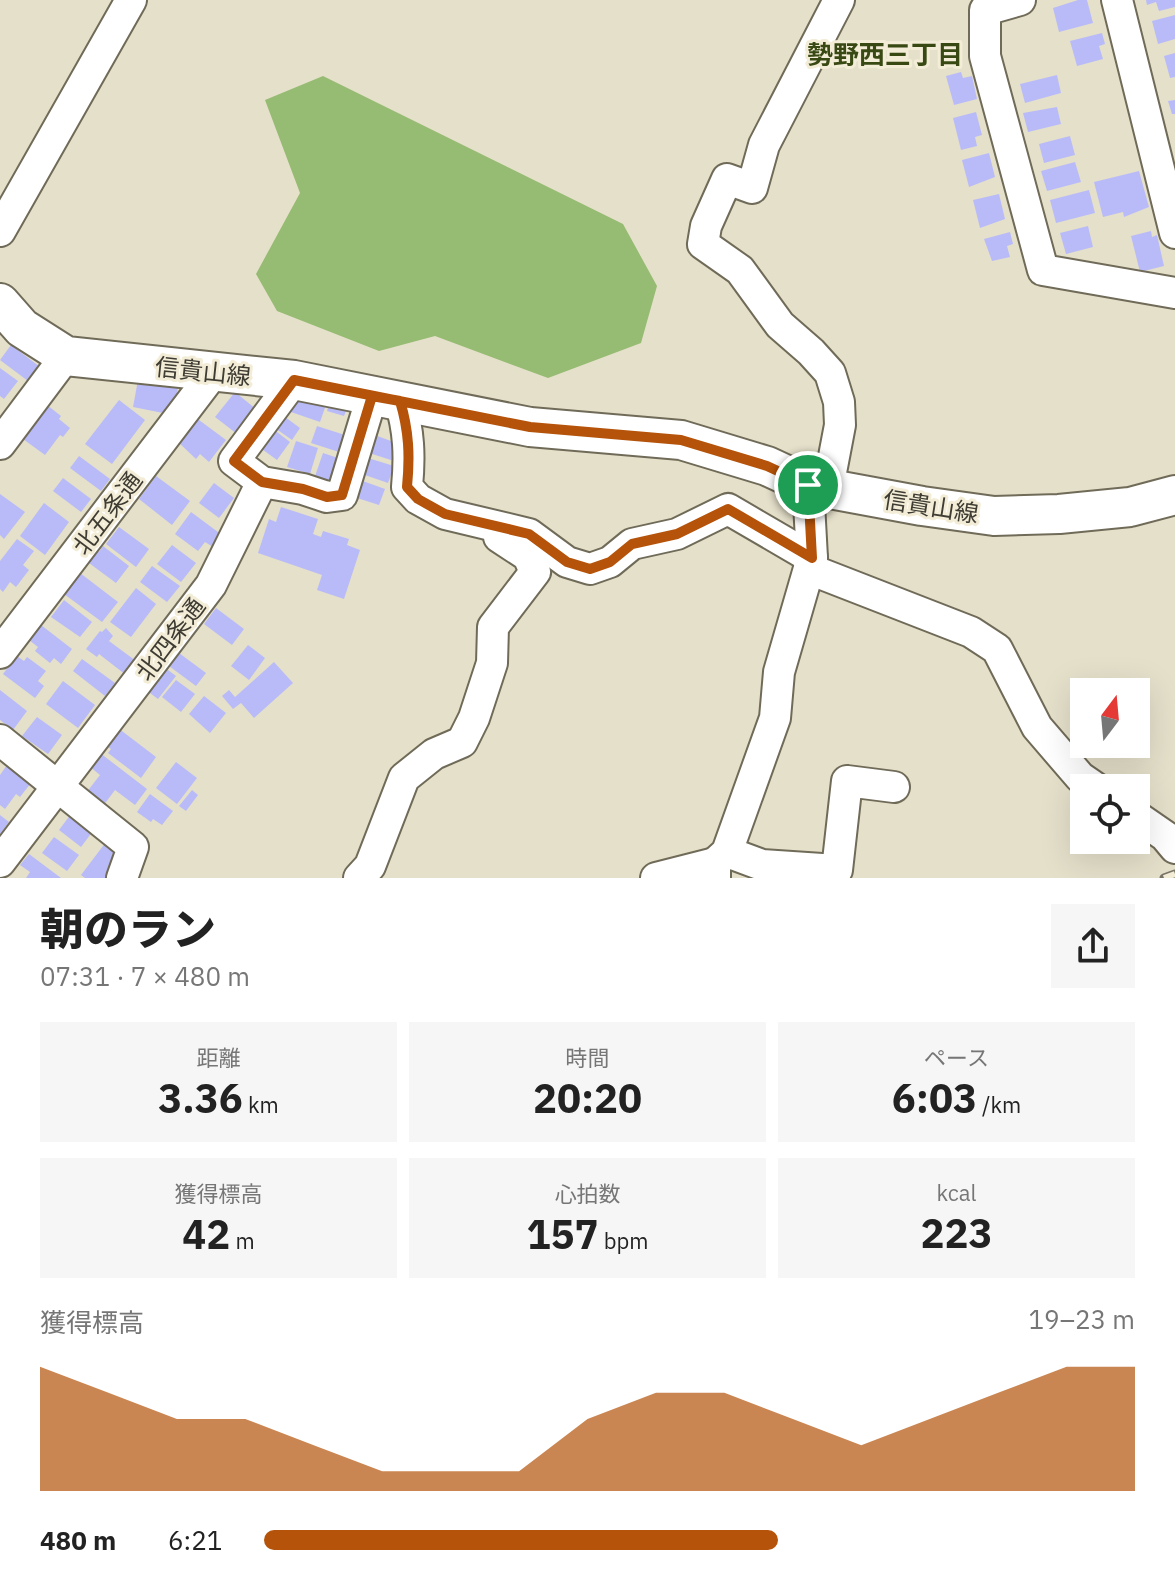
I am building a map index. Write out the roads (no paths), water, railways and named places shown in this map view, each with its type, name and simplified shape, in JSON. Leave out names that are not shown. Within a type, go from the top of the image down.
[{"type":"main road","name":"信貴山線","points":[[0,303],[22,328],[66,356],[294,380],[530,427],[681,440],[767,466],[818,486],[922,506],[994,516],[1059,514],[1130,507],[1175,495]]},
{"type":"street","points":[[0,231],[131,0]]},
{"type":"street","points":[[719,864],[775,718],[779,672],[810,564],[818,486],[840,425],[839,402],[830,373],[780,325],[740,270],[703,244],[706,226],[727,179],[752,188],[764,145],[839,0]]},
{"type":"street","points":[[1020,0],[985,10],[985,56],[1043,270],[1175,293]]},
{"type":"street","points":[[1117,0],[1164,135],[1175,233]]},
{"type":"street","points":[[0,444],[66,356]]},
{"type":"street","name":"北五条通","points":[[0,653],[214,372]]},
{"type":"street","points":[[294,380],[234,461],[262,482],[327,497],[342,495],[386,398],[408,427],[410,459],[407,487],[418,499],[445,514],[529,534],[567,562],[590,569],[610,562],[632,544],[677,534],[728,509],[810,564],[971,632],[997,649],[1037,727],[1077,774]]},
{"type":"street","name":"北四条通","points":[[0,862],[211,585],[262,482]]},
{"type":"street","points":[[359,878],[370,866],[404,778],[434,754],[462,742],[474,718],[492,663],[493,627],[535,572],[528,556],[474,521]]},
{"type":"street","points":[[0,740],[133,847],[122,878]]},
{"type":"street","points":[[656,878],[719,864],[837,870],[847,781],[894,787]]},
{"type":"street","points":[[1150,825],[1172,839]]},
{"type":"railway","points":[[1164,878],[1175,874]]},
{"type":"district","name":"勢野西三丁目","points":[[885,54]]}]
